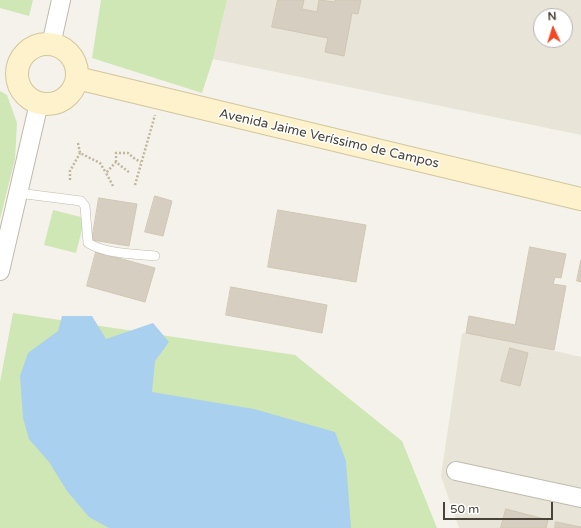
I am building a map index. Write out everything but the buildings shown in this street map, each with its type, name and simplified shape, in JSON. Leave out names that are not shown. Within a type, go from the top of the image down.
[{"type":"street","points":[[51,45],[61,0]]},
{"type":"street","points":[[51,45],[60,48],[73,60],[76,69],[76,78],[74,87],[68,96],[49,104],[39,103],[30,99],[23,93],[9,65],[34,47],[51,45]]},
{"type":"street","name":"Avenida Jaime Veríssimo de Campos","points":[[76,78],[581,199]]},
{"type":"street","points":[[0,271],[39,103]]},
{"type":"street","points":[[456,471],[581,498]]},
{"type":"lane","points":[[18,193],[81,201],[85,206],[88,243],[95,247],[110,250],[155,256]]},
{"type":"path","points":[[134,185],[160,99]]},
{"type":"path","points":[[70,180],[70,171],[80,153],[78,143]]},
{"type":"path","points":[[80,153],[100,163],[113,186]]},
{"type":"path","points":[[106,173],[116,162],[116,153],[128,153],[141,162]]},
{"type":"path","points":[[116,162],[130,173]]},
{"type":"shaded area","points":[[227,0],[581,0],[581,135],[213,59]]},
{"type":"shaded area","points":[[469,331],[581,357],[581,528],[459,528],[441,476],[462,334]]},
{"type":"green space","points":[[0,0],[33,0],[29,16],[0,8]]},
{"type":"green space","points":[[101,0],[227,0],[213,59],[202,93],[92,58]]},
{"type":"green space","points":[[0,91],[7,95],[17,123],[15,159],[0,219]]},
{"type":"green space","points":[[53,210],[85,218],[76,253],[44,245]]},
{"type":"green space","points":[[13,313],[295,355],[402,441],[437,528],[0,528],[0,382]]},
{"type":"water","points":[[62,316],[92,316],[106,339],[153,323],[169,342],[155,361],[152,392],[254,409],[335,432],[346,461],[351,528],[109,528],[89,517],[67,491],[49,462],[29,439],[23,418],[20,376],[28,353],[58,331]]}]
